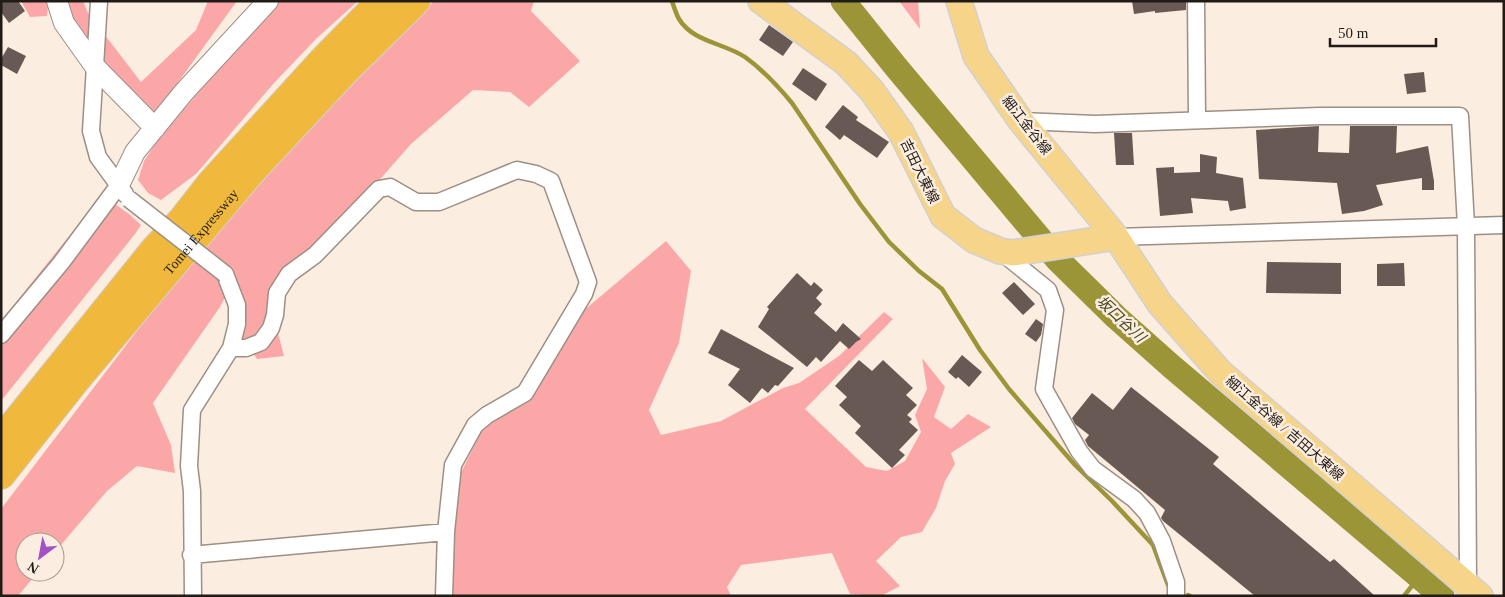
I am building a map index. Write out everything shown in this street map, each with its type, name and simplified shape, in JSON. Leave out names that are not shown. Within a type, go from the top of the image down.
[{"type":"highway","name":"Tomei Expressway","points":[[1,440],[154,250],[182,220],[211,183],[324,59],[381,1]]},
{"type":"highway","name":"Tomei Expressway","points":[[1,475],[76,380],[251,172],[346,70],[416,1]]},
{"type":"main road","name":"吉田大東線","points":[[761,1],[846,63],[872,92],[901,132],[943,216],[974,240],[1007,252]]},
{"type":"main road","name":"細江金谷線","points":[[959,1],[976,56],[1021,121],[1108,239]]},
{"type":"main road","points":[[1007,252],[1108,239]]},
{"type":"main road","name":"細江金谷線 / 吉田大東線","points":[[1108,239],[1160,304],[1220,372],[1474,591]]},
{"type":"street","points":[[57,1],[64,23],[96,68],[155,128]]},
{"type":"street","points":[[99,1],[91,131],[98,157],[124,192],[225,274],[237,305],[237,324],[231,348],[192,410],[189,466],[192,492],[191,555],[193,596]]},
{"type":"street","points":[[1,335],[124,192],[136,152],[155,128],[184,92],[268,1]]},
{"type":"street","points":[[1196,1],[1197,120]]},
{"type":"street","points":[[1021,121],[1095,124],[1320,116],[1460,116],[1466,226],[1474,591]]},
{"type":"street","points":[[231,348],[246,348],[261,342],[271,328],[275,315],[277,293],[289,274],[315,255],[379,189],[390,187],[416,202],[439,202],[517,170],[536,174],[551,181],[588,282],[584,294],[525,393],[487,415],[476,425],[452,465],[446,532],[444,596]]},
{"type":"street","points":[[1108,239],[1504,225]]},
{"type":"street","points":[[1007,252],[1048,290],[1055,310],[1044,389],[1078,451],[1093,469],[1134,499],[1147,513],[1162,540],[1176,582],[1176,596]]},
{"type":"street","points":[[191,555],[446,532]]},
{"type":"shaded area","points":[[21,1],[47,1],[47,16],[30,17]]},
{"type":"shaded area","points":[[58,1],[83,1],[88,13],[141,82],[196,30],[208,1],[237,1],[155,114],[145,113],[97,70]]},
{"type":"shaded area","points":[[280,1],[358,1],[316,39],[274,83],[196,174],[161,200],[148,193],[138,180],[144,161],[158,140],[259,21]]},
{"type":"shaded area","points":[[434,1],[534,1],[531,11],[580,61],[529,107],[510,92],[473,90],[411,144],[339,226],[283,297],[277,329],[284,356],[257,359],[242,337],[230,288],[220,307],[153,403],[171,445],[175,473],[137,466],[107,491],[65,540],[65,532],[15,532],[15,582],[30,582],[18,596],[1,596],[1,509],[201,247],[321,111]]},
{"type":"shaded area","points":[[899,1],[918,1],[920,29]]},
{"type":"shaded area","points":[[102,195],[141,225],[1,401],[1,321]]},
{"type":"shaded area","points":[[666,241],[691,271],[679,343],[649,410],[661,435],[721,421],[783,388],[799,383],[839,356],[884,312],[893,319],[805,409],[866,467],[887,471],[905,461],[921,432],[915,415],[927,389],[922,358],[945,387],[934,417],[951,429],[968,414],[991,427],[951,453],[955,464],[945,481],[936,508],[922,532],[901,537],[876,561],[900,586],[881,596],[850,594],[832,553],[741,565],[727,587],[731,596],[438,596],[449,497],[485,424],[544,377],[582,312]]},
{"type":"building","points":[[1,1],[18,1],[25,11],[9,23],[1,12]]},
{"type":"building","points":[[1132,1],[1186,1],[1186,10],[1134,14]]},
{"type":"building","points":[[769,25],[793,42],[783,56],[759,40]]},
{"type":"building","points":[[8,47],[26,56],[17,74],[1,65],[1,59]]},
{"type":"building","points":[[803,68],[827,84],[816,101],[792,84]]},
{"type":"building","points":[[1424,72],[1426,92],[1407,94],[1404,74]]},
{"type":"building","points":[[843,105],[858,117],[856,120],[889,142],[877,158],[844,135],[840,140],[825,127]]},
{"type":"building","points":[[1319,126],[1318,152],[1349,153],[1350,126],[1397,126],[1396,153],[1428,146],[1434,190],[1422,190],[1422,178],[1376,185],[1383,205],[1364,211],[1342,214],[1337,183],[1259,179],[1256,130]]},
{"type":"building","points":[[1114,133],[1132,133],[1134,165],[1116,165]]},
{"type":"building","points":[[1200,154],[1217,157],[1216,173],[1243,178],[1246,208],[1230,211],[1228,201],[1191,198],[1193,213],[1160,216],[1156,168],[1174,167],[1174,173],[1200,172]]},
{"type":"building","points":[[1267,262],[1341,263],[1341,294],[1266,293]]},
{"type":"building","points":[[1404,263],[1405,286],[1377,286],[1377,264]]},
{"type":"building","points":[[797,273],[811,286],[814,282],[823,290],[816,298],[822,304],[814,313],[836,332],[843,323],[861,339],[849,349],[840,341],[821,362],[816,357],[807,367],[758,327],[769,309],[767,307]]},
{"type":"building","points":[[1014,282],[1035,304],[1023,315],[1002,293]]},
{"type":"building","points":[[1036,319],[1043,324],[1041,335],[1036,342],[1025,334]]},
{"type":"building","points":[[721,329],[794,368],[778,386],[775,385],[768,393],[762,388],[750,403],[728,385],[740,369],[708,353]]},
{"type":"building","points":[[962,355],[982,372],[969,387],[958,377],[956,379],[948,372]]},
{"type":"building","points":[[859,360],[872,371],[883,360],[913,388],[906,395],[917,405],[907,415],[912,419],[909,422],[918,430],[899,450],[905,455],[892,468],[855,433],[861,426],[839,405],[847,397],[835,386]]},
{"type":"building","points":[[1131,387],[1219,457],[1213,464],[1330,562],[1334,559],[1375,596],[1255,596],[1163,521],[1161,518],[1165,510],[1088,446],[1085,440],[1089,435],[1075,424],[1072,418],[1092,393],[1113,410]]},
{"type":"waterway","points":[[672,1],[678,17],[692,33],[737,52],[776,84],[792,103],[860,204],[889,242],[919,271],[942,289],[980,350],[1009,389],[1075,465],[1153,545],[1168,585]]},
{"type":"waterway","name":"坂口谷川","points":[[843,1],[1057,259],[1116,317],[1171,366],[1442,596]]},
{"type":"waterway","points":[[1404,596],[1419,577]]}]
